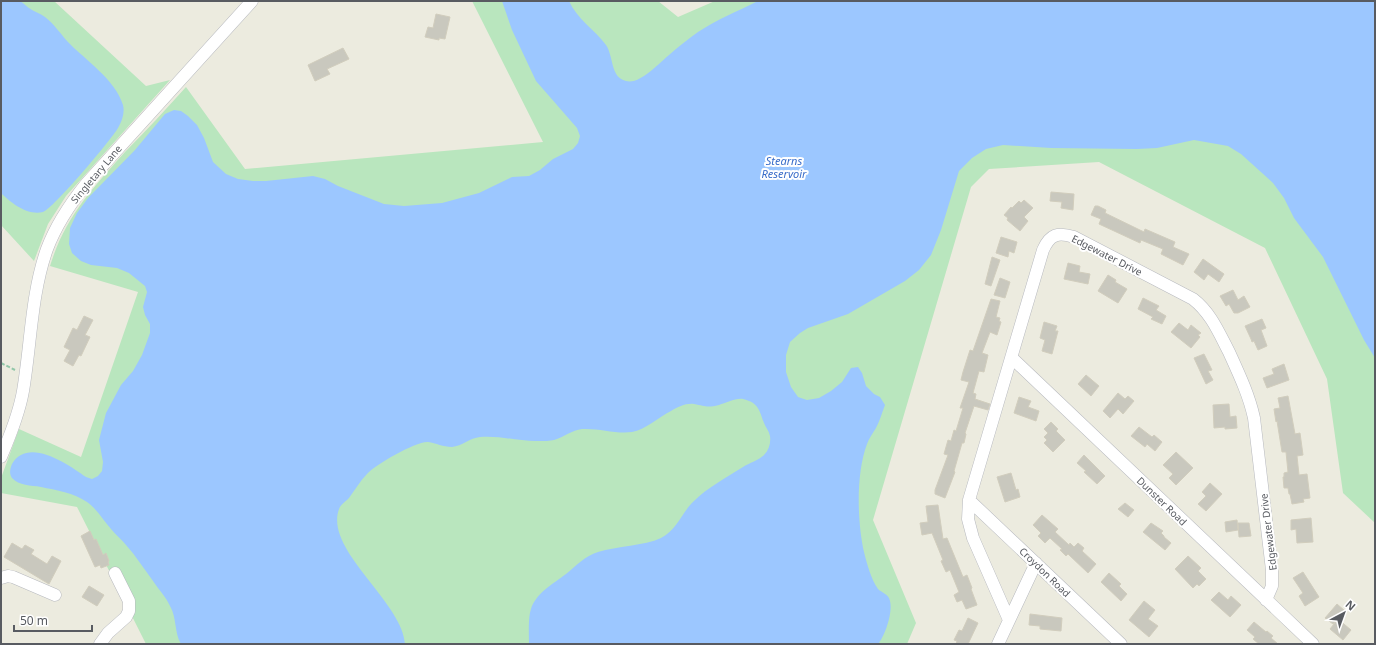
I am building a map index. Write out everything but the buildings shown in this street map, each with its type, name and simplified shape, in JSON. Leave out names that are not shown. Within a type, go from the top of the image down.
[{"type":"street","name":"Singletary Lane","points":[[1,457],[17,414],[25,374],[40,274],[47,249],[57,227],[70,204],[86,184],[252,1]]},
{"type":"street","name":"Edgewater Drive","points":[[1009,620],[972,538],[968,519],[969,500],[1043,250],[1046,244],[1055,235],[1061,234],[1074,237],[1193,299],[1200,305],[1215,324],[1242,380],[1253,412],[1272,570],[1272,586],[1266,600]]},
{"type":"street","name":"Dunster Road","points":[[1012,358],[1313,644]]},
{"type":"street","name":"Croydon Road","points":[[969,500],[1121,644]]},
{"type":"street","points":[[998,644],[1036,563]]},
{"type":"street","points":[[100,644],[108,633],[126,617],[129,611],[128,601],[115,573]]},
{"type":"street","points":[[1,578],[8,576],[13,577],[55,595]]},
{"type":"path","points":[[1,363],[25,374]]},
{"type":"green space","points":[[1,1],[54,1],[146,86],[170,80],[66,196],[48,224],[34,261],[1,225]]},
{"type":"green space","name":"Stearns Reservoir","points":[[472,1],[658,1],[678,17],[715,1],[1375,1],[1375,523],[1343,493],[1327,379],[1265,248],[1099,162],[989,169],[971,187],[873,520],[916,623],[907,644],[146,644],[77,507],[1,493],[1,478],[19,429],[81,457],[138,292],[50,266],[63,233],[81,204],[101,179],[186,87],[245,169],[543,142]]},
{"type":"water","points":[[1,1],[15,1],[23,3],[48,20],[74,48],[107,78],[123,105],[124,111],[122,120],[113,135],[69,187],[49,208],[43,212],[37,213],[20,208],[1,193]]},
{"type":"water","name":"Stearns Reservoir","points":[[502,1],[569,1],[581,19],[606,45],[617,75],[621,79],[631,81],[643,77],[698,32],[758,1],[1375,1],[1375,358],[1364,340],[1323,257],[1294,218],[1284,198],[1273,183],[1241,154],[1228,146],[1194,140],[1157,148],[1137,149],[1051,148],[1003,145],[986,149],[972,158],[959,171],[941,230],[931,255],[919,270],[905,281],[848,314],[808,328],[800,333],[790,342],[786,355],[786,372],[791,387],[798,397],[807,400],[819,398],[842,382],[851,368],[858,367],[862,373],[866,386],[874,394],[880,397],[885,405],[863,456],[859,483],[860,526],[864,552],[871,576],[878,589],[888,597],[891,606],[888,624],[878,644],[529,644],[529,622],[531,609],[533,603],[546,589],[593,554],[605,550],[647,543],[667,535],[690,505],[699,496],[717,483],[766,453],[769,446],[770,436],[758,408],[748,401],[740,399],[712,406],[694,404],[685,405],[676,408],[642,429],[632,432],[582,429],[554,440],[545,441],[525,441],[495,437],[480,437],[452,447],[428,442],[422,443],[396,454],[371,470],[340,507],[337,525],[343,541],[353,559],[392,611],[401,628],[405,644],[181,644],[177,635],[174,615],[166,600],[133,554],[94,508],[87,502],[71,494],[22,484],[15,481],[10,475],[12,464],[19,456],[28,453],[38,453],[59,460],[86,477],[92,479],[98,476],[102,471],[103,462],[99,440],[106,413],[121,385],[133,371],[142,355],[150,333],[150,324],[143,307],[147,292],[145,286],[129,273],[117,268],[91,265],[81,261],[72,253],[69,244],[70,228],[77,213],[88,198],[135,150],[165,114],[174,110],[181,111],[197,125],[204,138],[213,162],[226,174],[238,179],[266,181],[313,176],[325,179],[338,186],[384,204],[404,206],[442,203],[479,193],[512,177],[529,176],[540,170],[553,159],[573,149],[578,143],[580,136],[577,128],[536,81],[512,30]]}]
